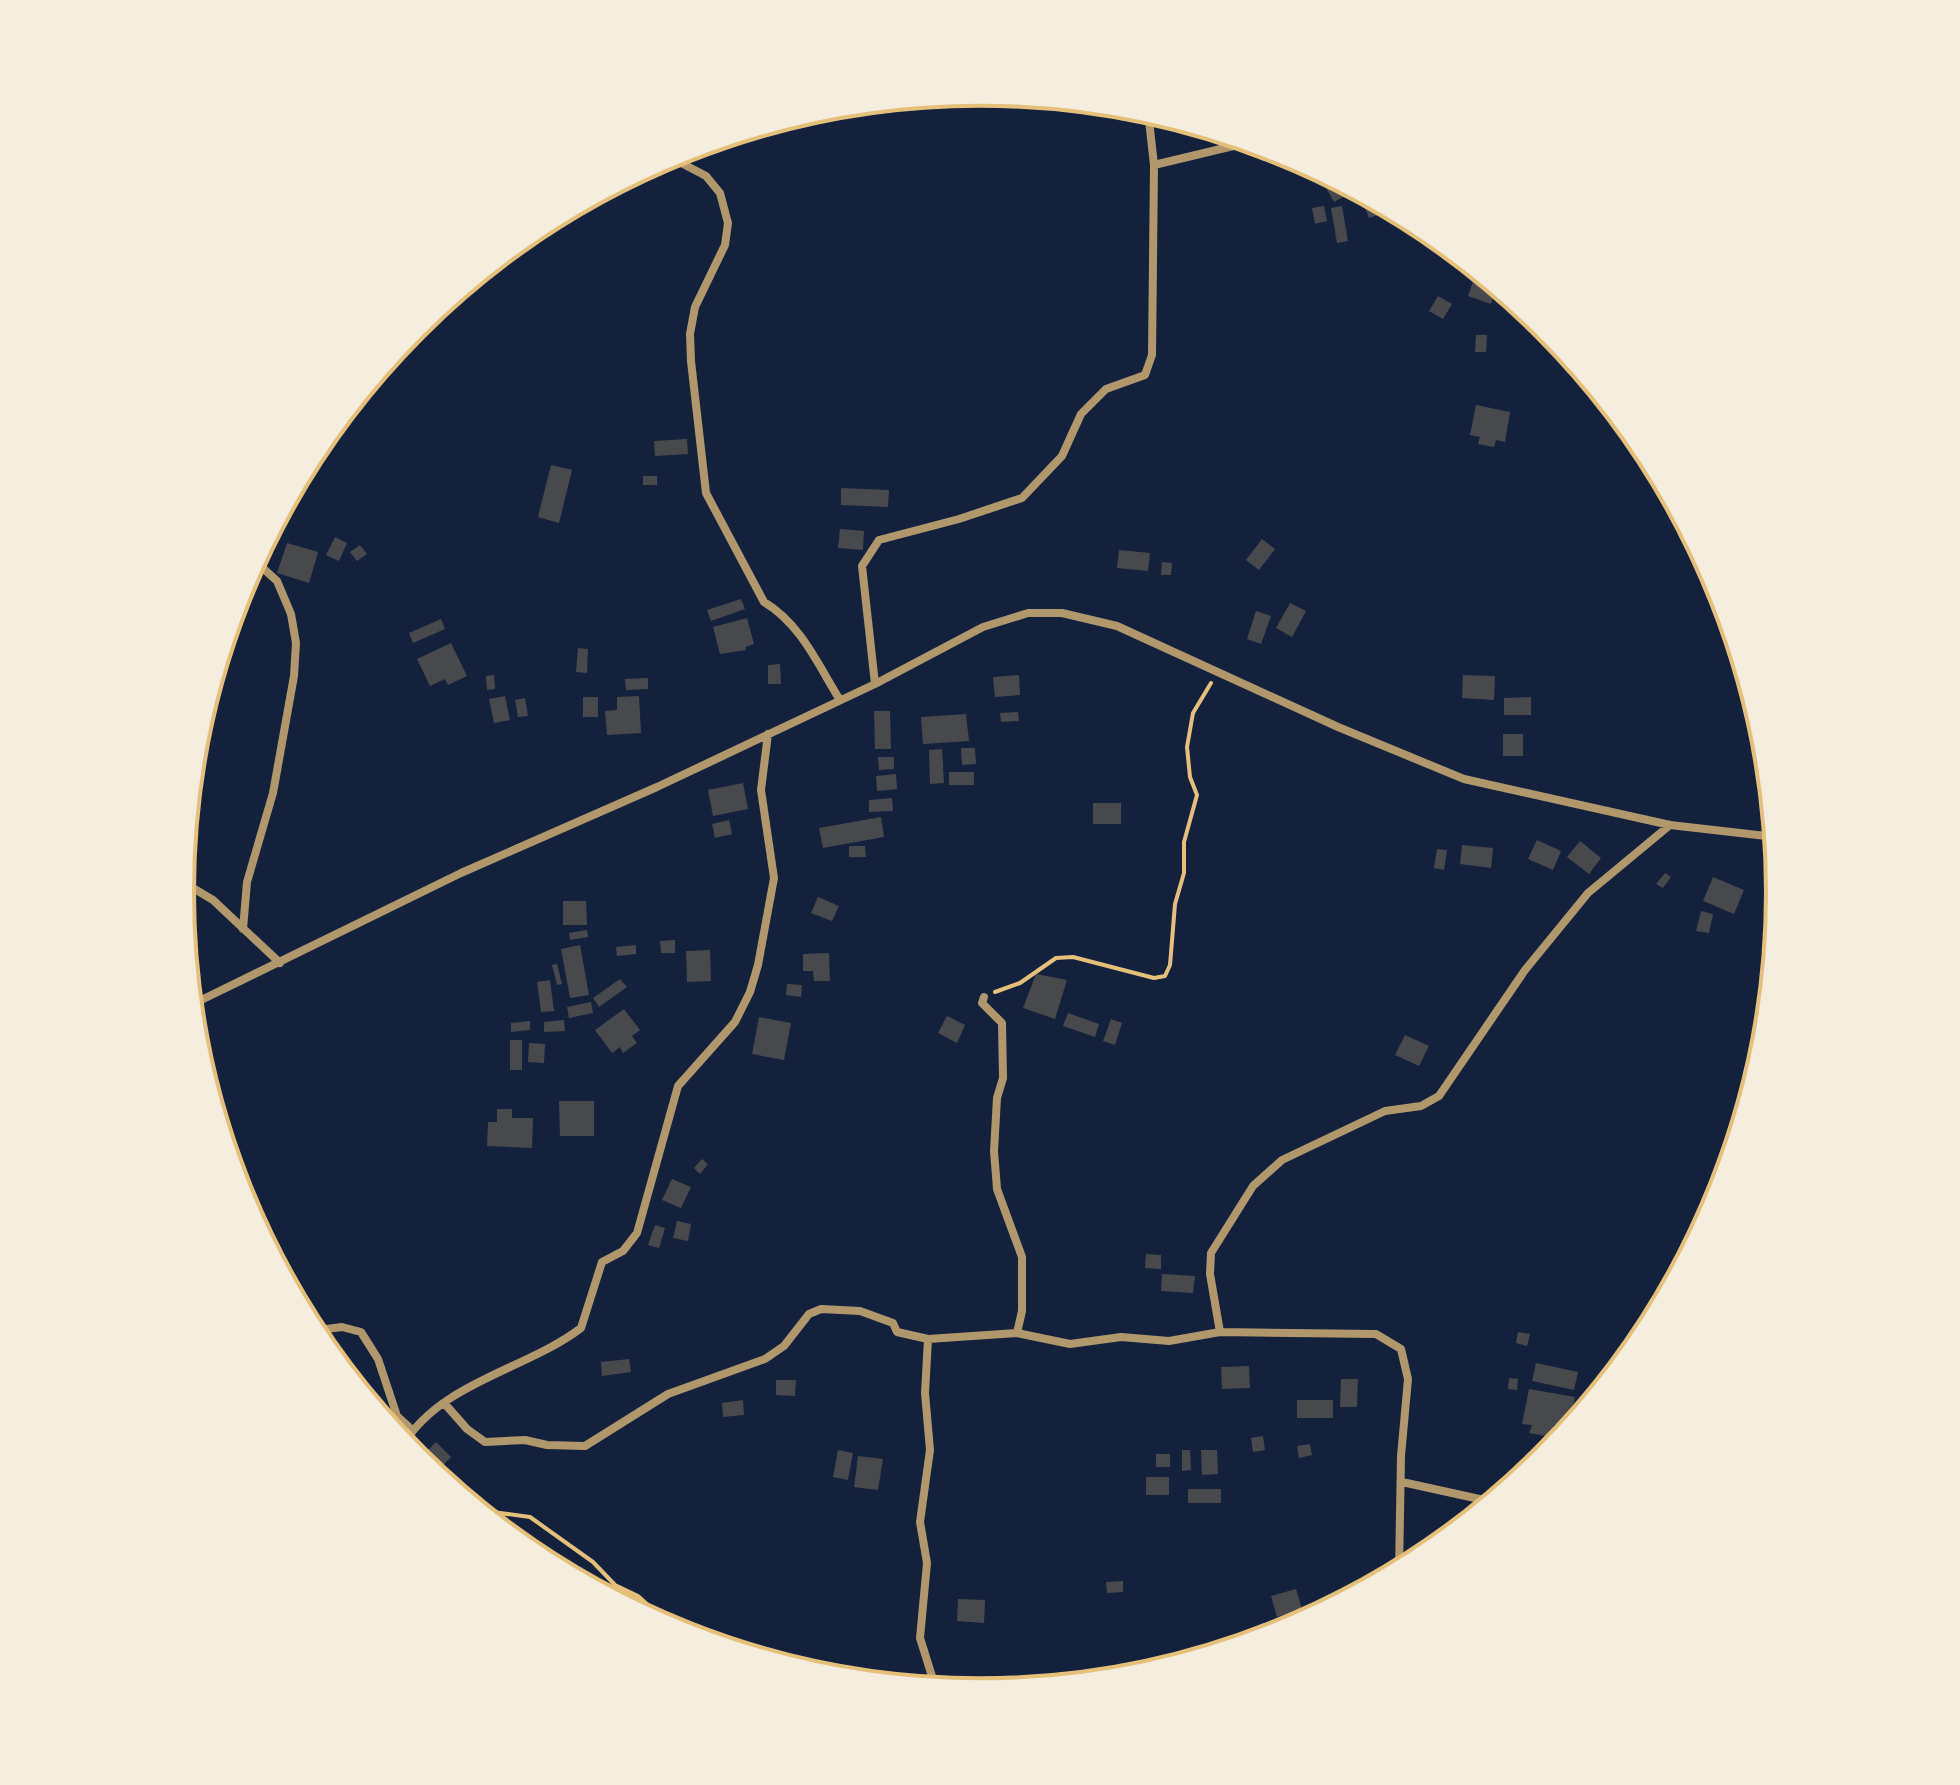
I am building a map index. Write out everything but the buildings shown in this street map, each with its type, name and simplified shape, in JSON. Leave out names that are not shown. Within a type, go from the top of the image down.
[{"type":"street","points":[[875,684],[862,566],[879,540],[1022,498],[1062,456],[1081,414],[1106,389],[1145,375],[1152,355],[1154,165],[1150,125]]},
{"type":"street","points":[[1154,165],[1229,147]]},
{"type":"street","points":[[684,164],[706,176],[720,193],[728,223],[725,245],[695,307],[690,334],[706,493],[764,602],[796,628],[840,700]]},
{"type":"street","points":[[243,929],[247,882],[273,793],[294,676],[296,643],[291,614],[277,581],[264,569]]},
{"type":"street","points":[[201,1000],[461,873],[875,684],[983,627],[1028,613],[1062,613],[1117,626],[1216,674],[1464,779],[1670,825],[1764,836]]},
{"type":"street","points":[[410,1434],[445,1404],[581,1328],[602,1262],[623,1251],[637,1233],[678,1086],[735,1022],[750,992],[758,965],[774,878],[761,790],[768,734]]},
{"type":"street","points":[[1220,1332],[1210,1274],[1211,1253],[1253,1186],[1282,1160],[1385,1111],[1421,1106],[1439,1096],[1525,970],[1588,893],[1670,825]]},
{"type":"street","points":[[194,889],[213,900],[280,963]]},
{"type":"street","points":[[984,997],[982,1003],[1002,1023],[1004,1038],[994,1151],[997,1189],[1022,1257],[1022,1311],[1017,1333]]},
{"type":"street","points":[[445,1404],[467,1429],[485,1442],[525,1440],[547,1445],[585,1446],[668,1394],[765,1359],[784,1346],[809,1314],[821,1309],[869,1313],[893,1323],[897,1332],[928,1339],[1017,1333],[1070,1344],[1121,1337],[1169,1341],[1220,1332],[1376,1334],[1401,1349],[1408,1379],[1399,1557]]},
{"type":"street","points":[[326,1329],[342,1327],[361,1332],[378,1359],[397,1416],[412,1430]]},
{"type":"street","points":[[928,1339],[925,1393],[930,1450],[920,1522],[927,1563],[920,1638],[932,1677]]},
{"type":"street","points":[[1402,1482],[1480,1499]]},
{"type":"path","points":[[984,997],[1020,983],[1056,958],[1073,957],[1154,978],[1165,976],[1170,965],[1175,904],[1184,873],[1184,842],[1197,795],[1187,747],[1193,713],[1216,674]]},
{"type":"path","points":[[497,1513],[530,1517],[593,1562],[615,1585],[638,1596],[648,1605]]}]
